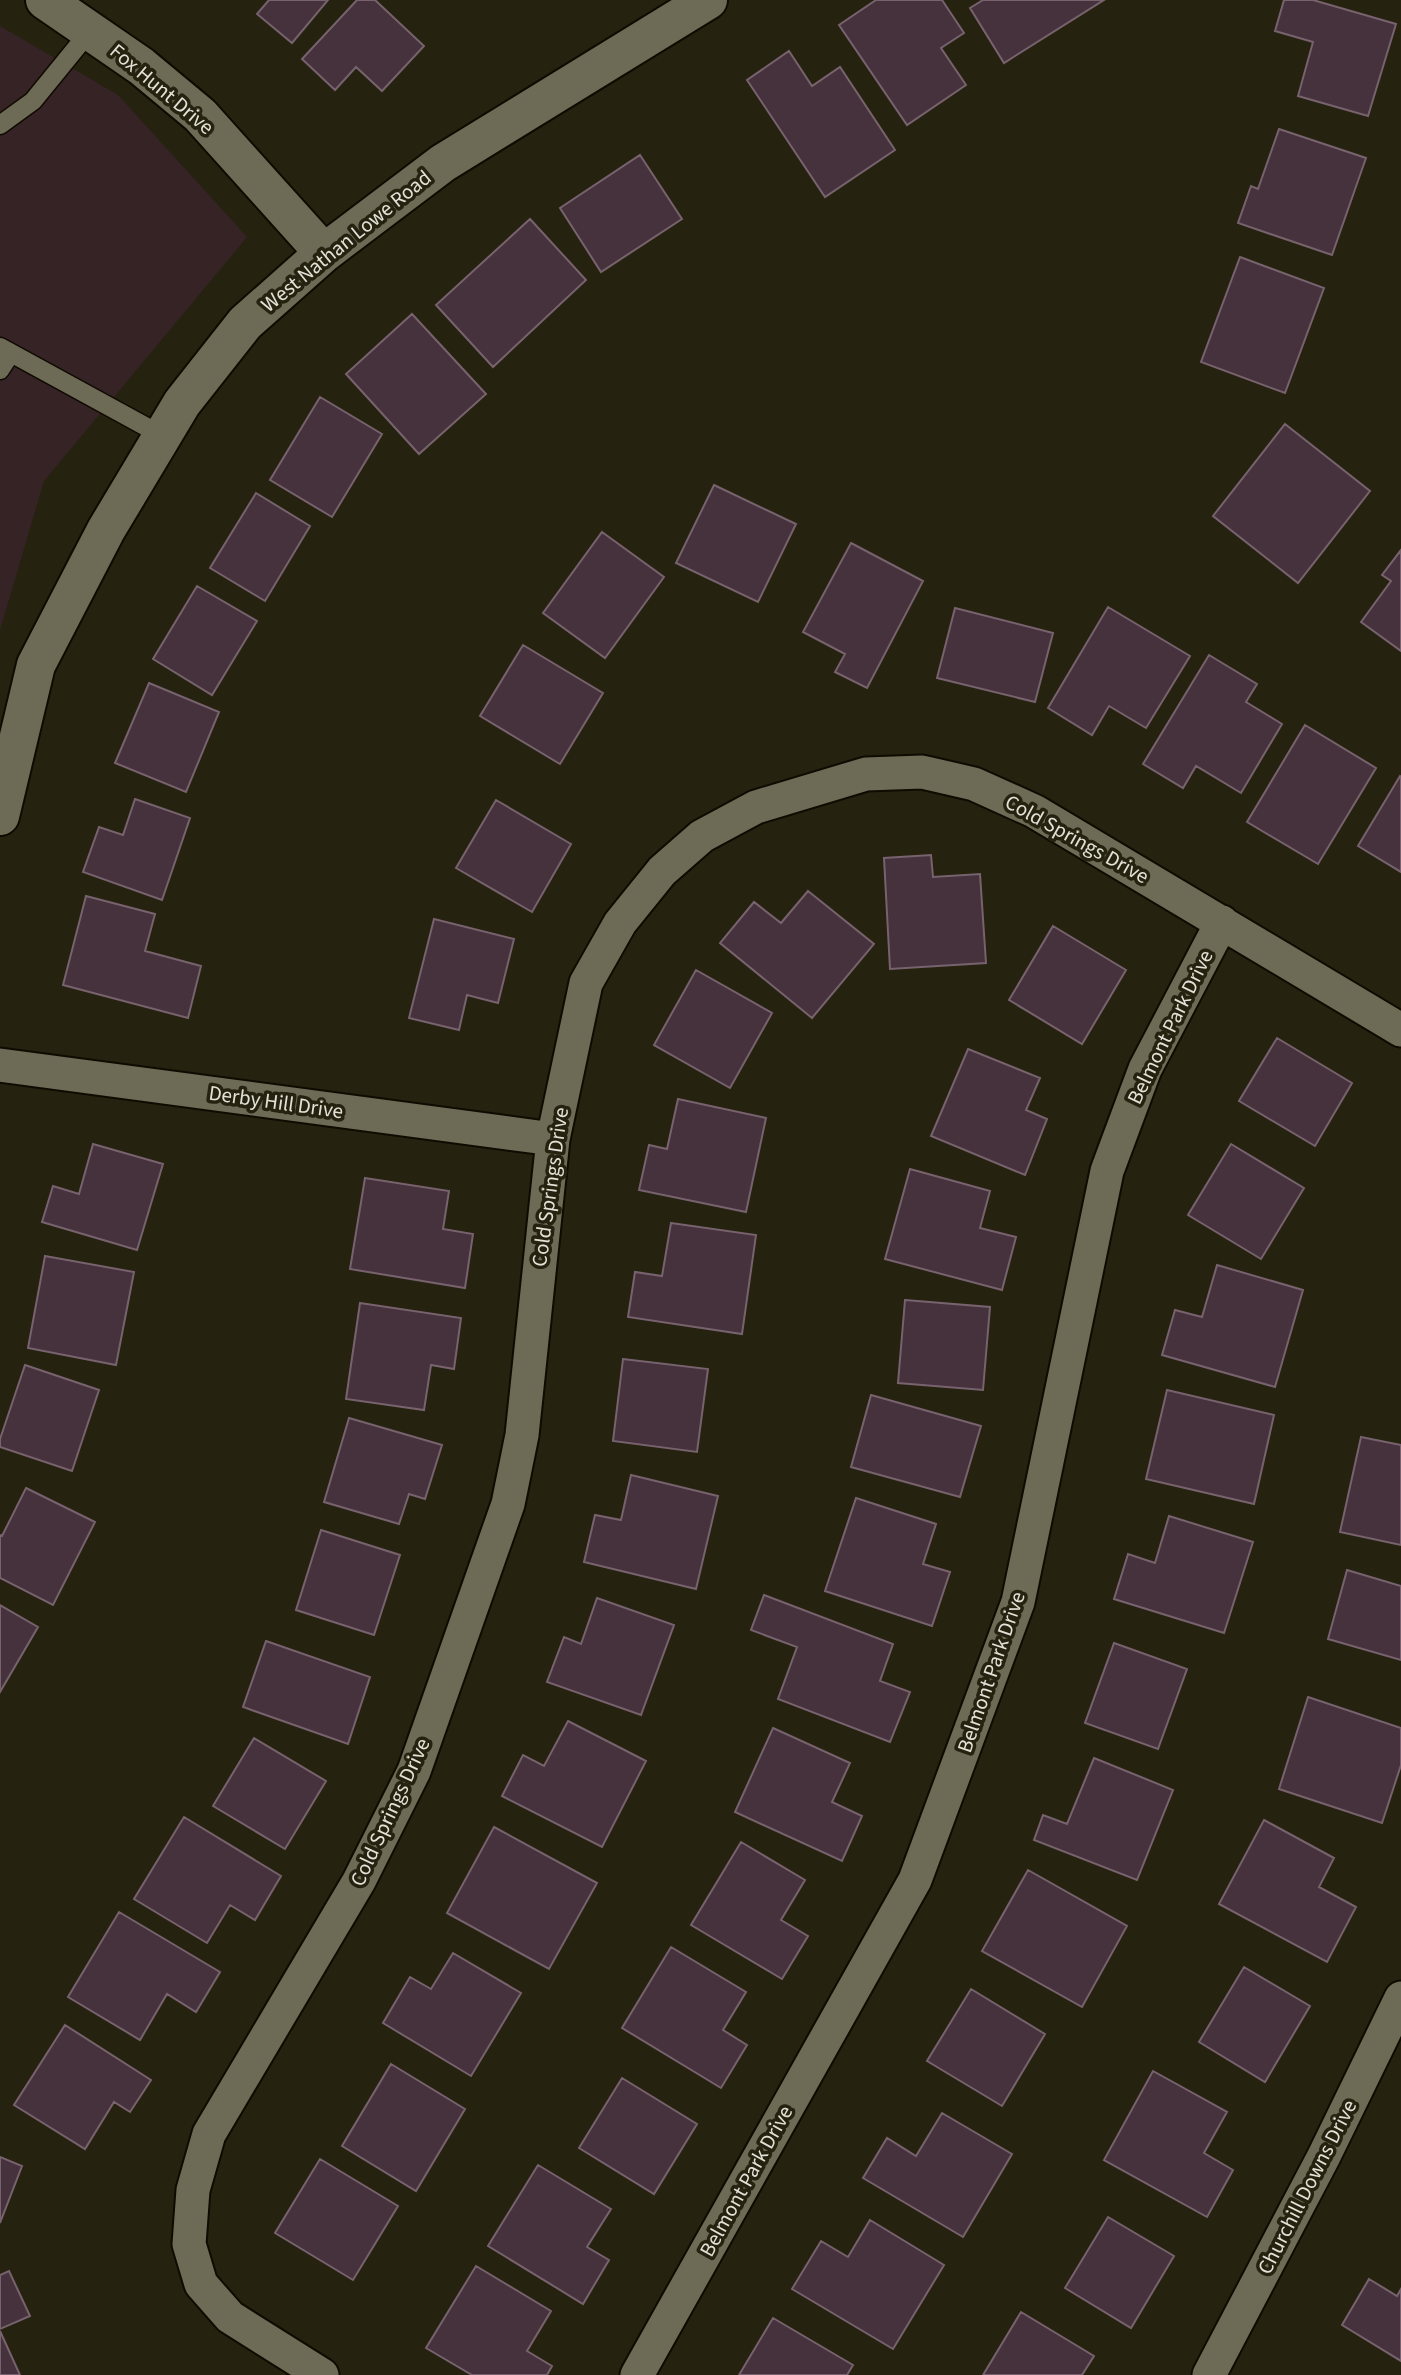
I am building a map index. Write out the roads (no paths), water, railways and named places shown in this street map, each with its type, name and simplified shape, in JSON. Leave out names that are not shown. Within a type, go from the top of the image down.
[{"type":"street","name":"Fox Hunt Drive","points":[[45,0],[141,66],[200,115],[324,253]]},
{"type":"street","name":"West Nathan Lowe Road","points":[[0,816],[36,665],[106,530],[182,403],[245,323],[324,253],[443,163],[708,0]]},
{"type":"street","name":"Cold Springs Drive","points":[[322,2375],[230,2317],[201,2284],[189,2244],[193,2190],[209,2134],[359,1881],[414,1771],[508,1504],[522,1435],[553,1139],[586,984],[620,923],[662,871],[702,836],[756,807],[866,774],[922,772],[974,784],[1034,811],[1401,1030]]},
{"type":"street","name":"Belmont Park Drive","points":[[638,2375],[915,1880],[1018,1602],[1107,1171],[1145,1069],[1222,922]]},
{"type":"street","name":"Derby Hill Drive","points":[[0,1065],[553,1139]]},
{"type":"street","name":"Churchill Downs Drive","points":[[1209,2375],[1324,2156],[1401,1998]]},
{"type":"lane","points":[[0,125],[33,100],[90,31]]},
{"type":"lane","points":[[0,370],[5,350],[163,436]]}]
